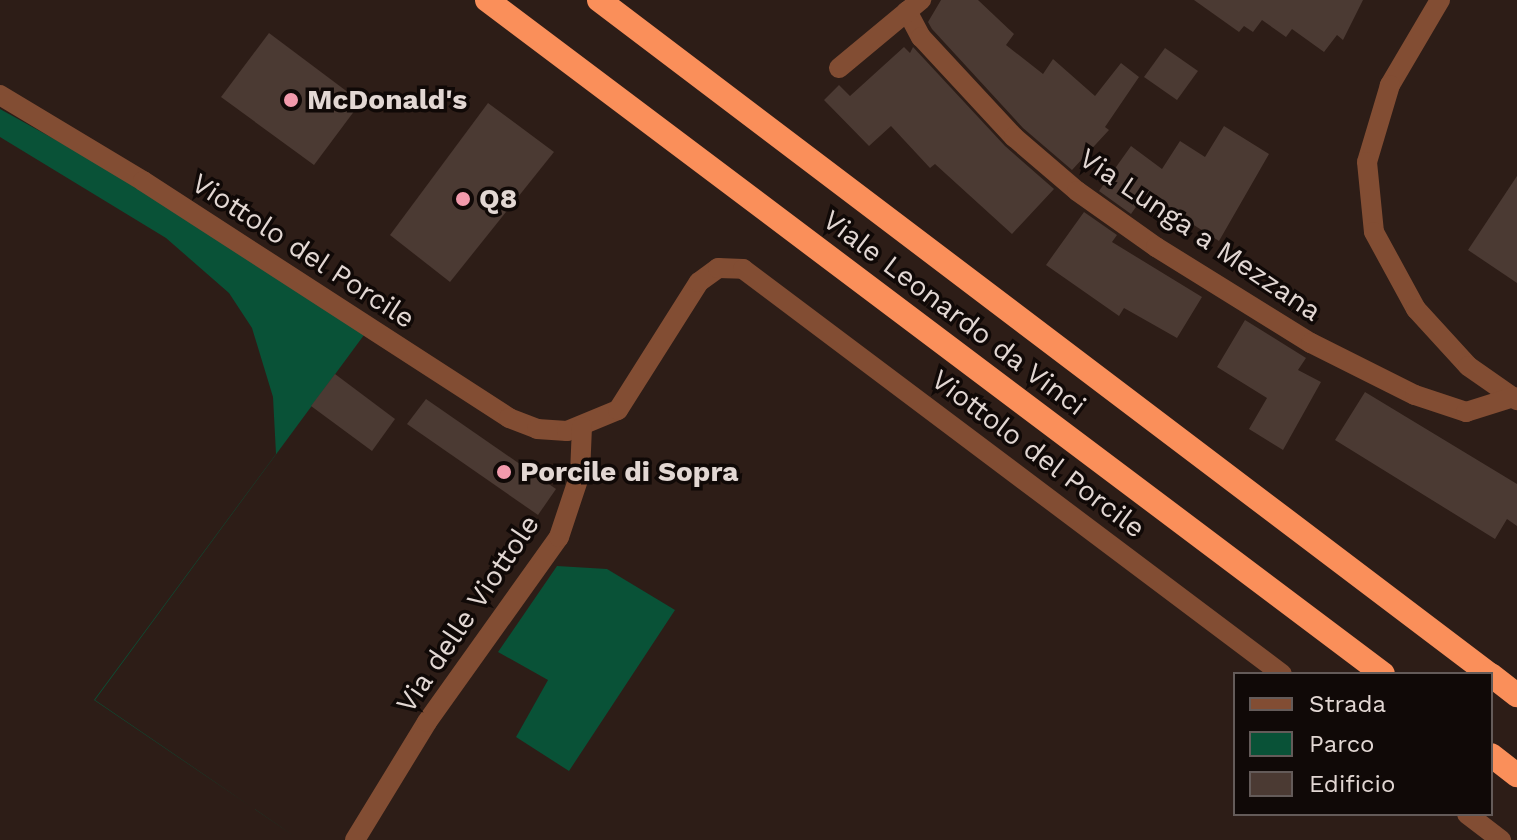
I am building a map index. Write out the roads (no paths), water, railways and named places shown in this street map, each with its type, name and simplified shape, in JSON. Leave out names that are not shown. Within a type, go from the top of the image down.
[{"type":"highway","name":"Viale Leonardo da Vinci","points":[[487,0],[1380,672]]},
{"type":"highway","name":"Viale Leonardo da Vinci","points":[[599,0],[1486,672]]},
{"type":"highway","name":"Viale Leonardo da Vinci","points":[[1493,677],[1517,695]]},
{"type":"highway","points":[[1493,757],[1517,775]]},
{"type":"street","points":[[1440,0],[1390,85],[1367,162],[1374,232],[1416,309],[1468,366],[1515,398]]},
{"type":"street","points":[[839,68],[914,5]]},
{"type":"street","name":"Via Lunga a Mezzana","points":[[914,5],[921,37],[1014,137],[1077,191],[1156,247],[1311,343],[1415,395],[1466,412],[1515,398]]},
{"type":"street","name":"Viottolo del Porcile","points":[[0,95],[143,181],[509,418],[537,429],[582,427],[606,418],[629,397],[706,274],[732,266],[760,279],[1279,672]]},
{"type":"street","name":"Via delle Viottole","points":[[355,840],[427,722],[559,537],[580,474],[582,427]]},
{"type":"street","points":[[1470,816],[1501,840]]},
{"type":"place","name":"McDonald's","points":[[291,100]]},
{"type":"place","name":"Q8","points":[[463,199]]},
{"type":"place","name":"Porcile di Sopra","points":[[504,472]]}]
